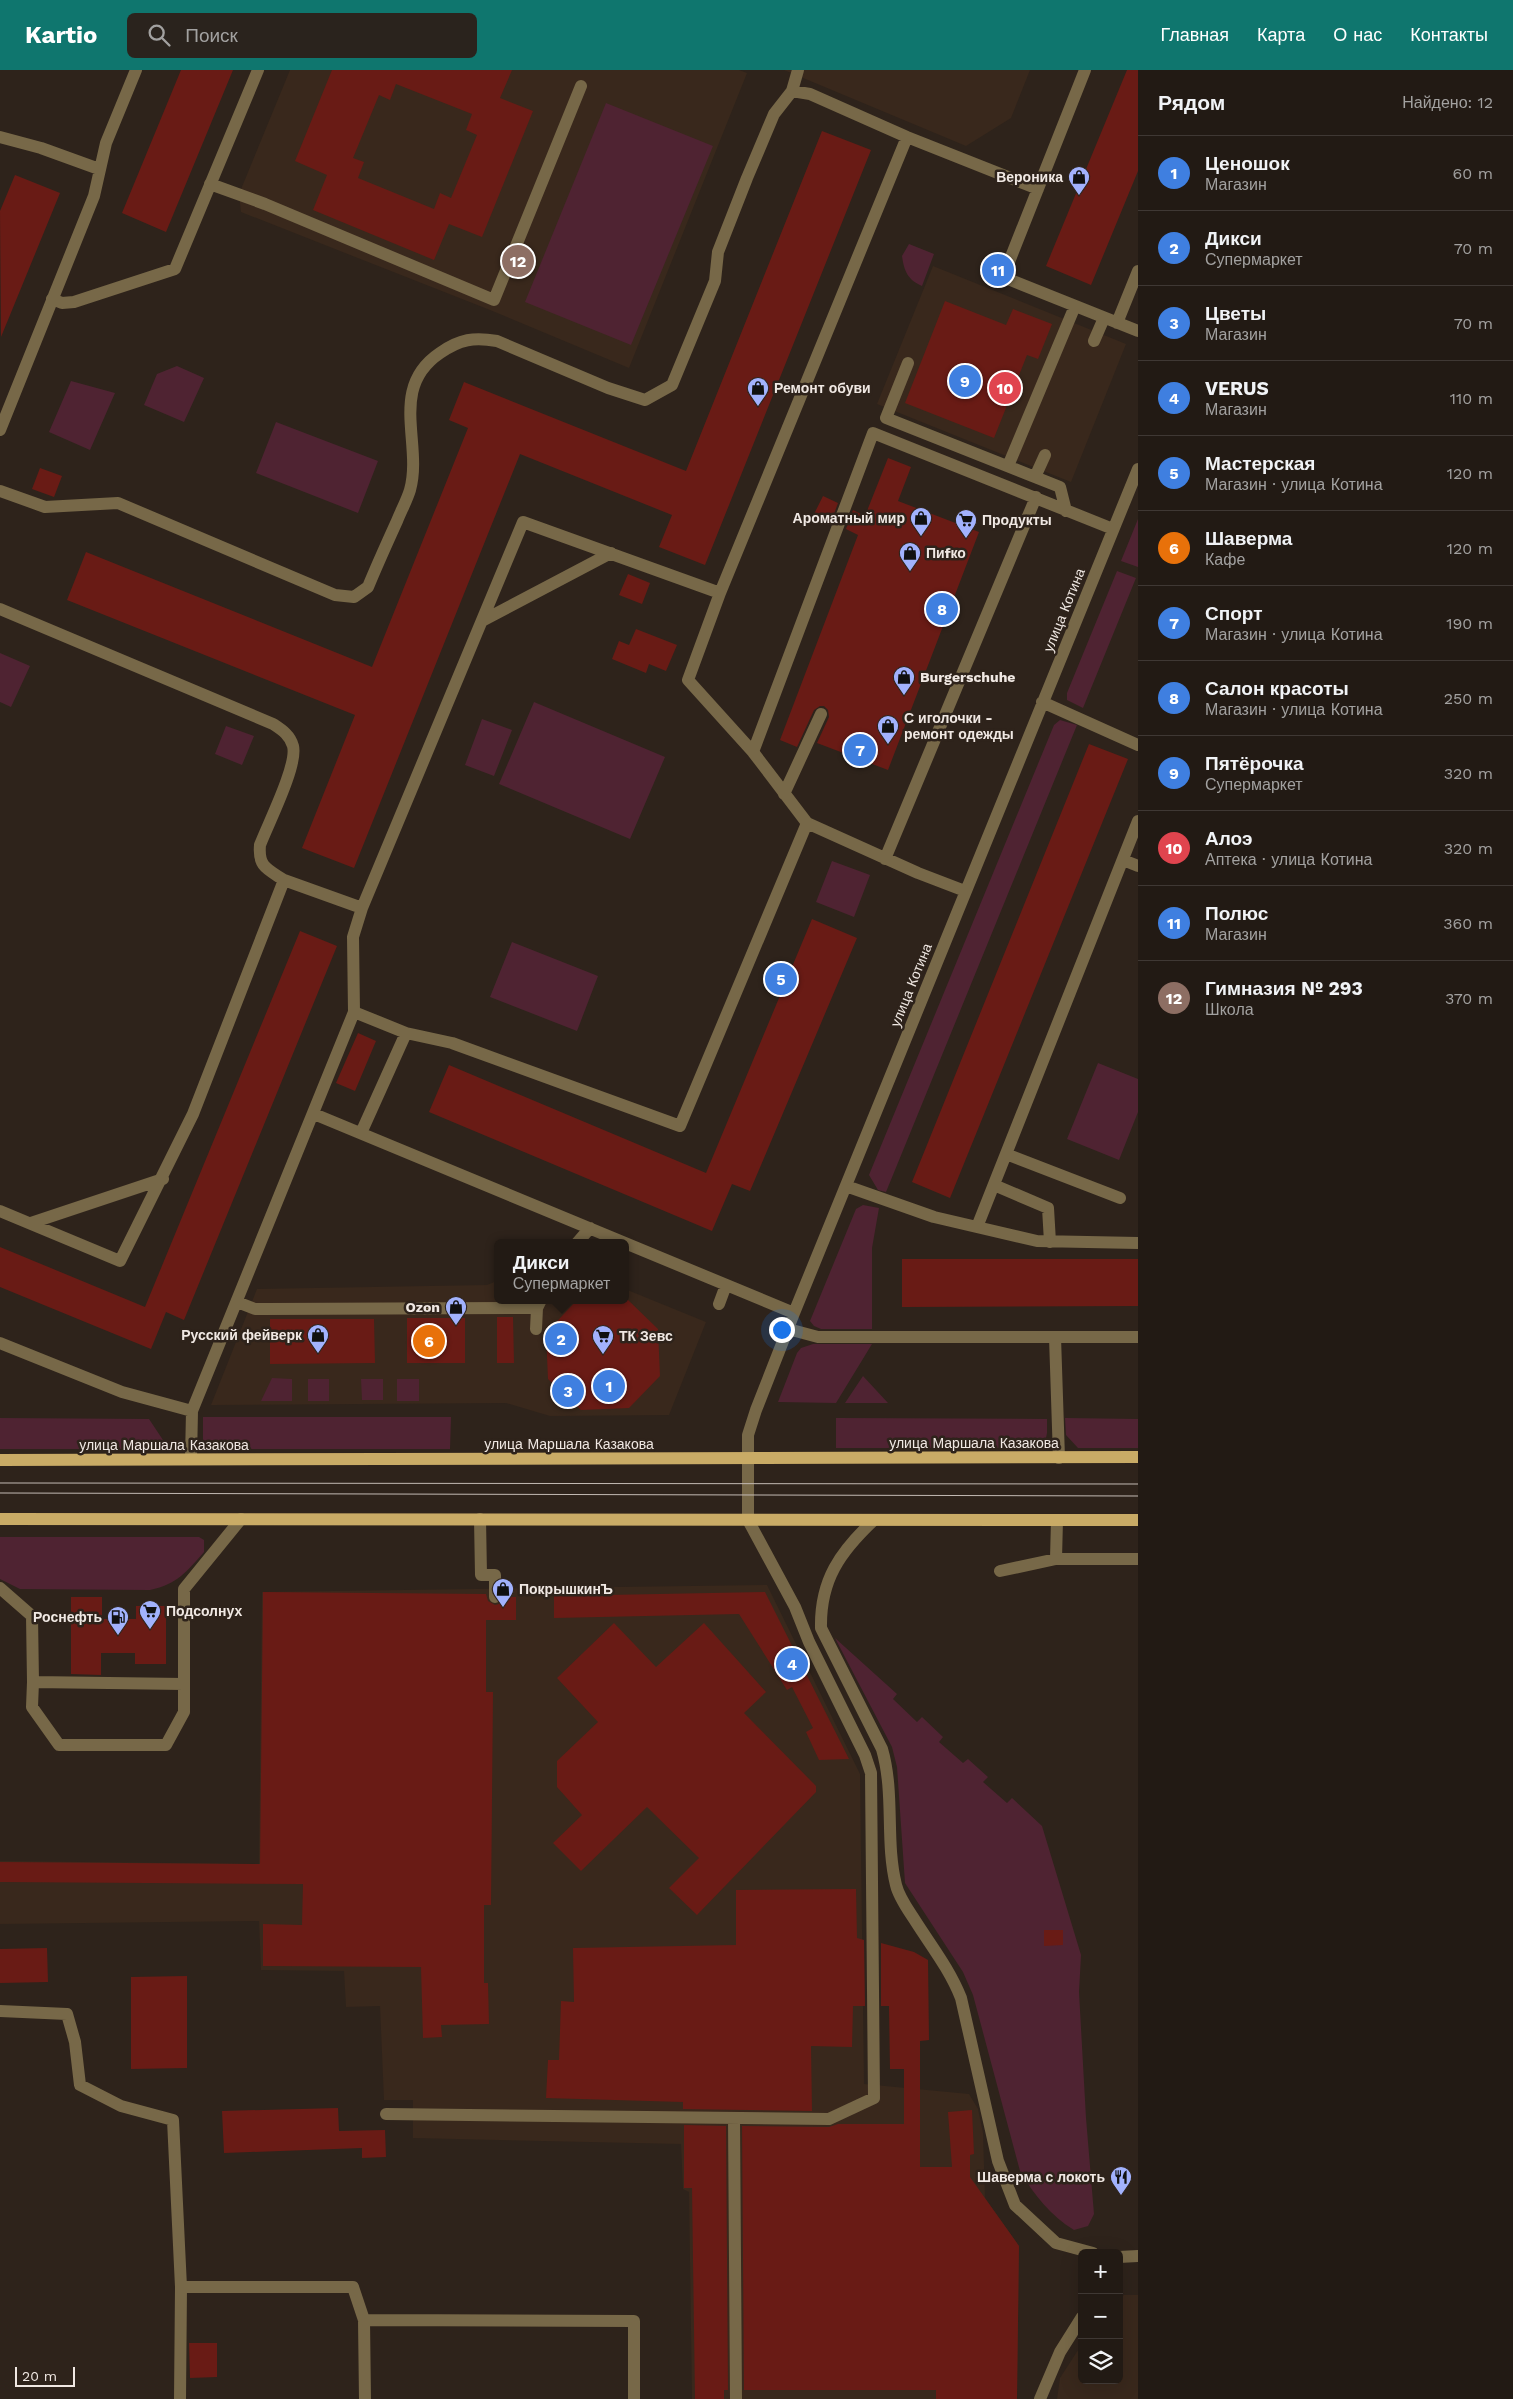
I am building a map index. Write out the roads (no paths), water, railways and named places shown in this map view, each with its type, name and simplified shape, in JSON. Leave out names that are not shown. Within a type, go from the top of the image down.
[{"type":"main road","name":"улица Маршала Казакова","points":[[0,1460],[1138,1458]]},
{"type":"main road","points":[[0,1519],[1138,1520]]},
{"type":"street","points":[[0,430],[94,196],[106,143],[136,70]]},
{"type":"street","points":[[52,299],[62,303],[74,302],[175,268],[258,70]]},
{"type":"street","points":[[0,491],[45,507],[118,503],[335,595],[354,597],[368,587],[410,490],[414,468],[409,424],[415,381],[430,360],[453,344],[478,337],[497,341],[608,388],[645,400],[672,385],[715,281],[718,252],[774,114],[792,91],[798,70]]},
{"type":"street","points":[[1085,70],[1003,277],[1138,331]]},
{"type":"street","points":[[210,184],[265,204],[494,300],[581,86]]},
{"type":"street","points":[[792,91],[810,94],[907,137],[1038,190]]},
{"type":"street","points":[[0,137],[42,148],[99,169]]},
{"type":"street","points":[[907,137],[720,593],[688,680],[753,752],[807,823],[885,859],[965,891]]},
{"type":"street","points":[[1118,323],[1138,271]]},
{"type":"street","points":[[1008,466],[1075,306]]},
{"type":"street","points":[[1094,341],[1104,318]]},
{"type":"street","points":[[908,363],[886,418],[1060,487],[1066,511]]},
{"type":"street","points":[[753,752],[873,432],[1113,529]]},
{"type":"street","points":[[1035,477],[1045,455]]},
{"type":"street","name":"улица Котина","points":[[748,1520],[748,1435],[756,1410],[965,891],[1138,469]]},
{"type":"street","points":[[885,859],[1036,497]]},
{"type":"street","points":[[191,1459],[192,1412],[354,1012],[353,937],[362,908],[524,522],[720,593]]},
{"type":"street","points":[[482,622],[611,553]]},
{"type":"street","points":[[0,609],[273,724],[288,734],[294,747],[293,762],[260,845],[259,858],[265,868],[284,880],[362,908]]},
{"type":"street","points":[[1042,702],[1138,745]]},
{"type":"street","points":[[784,794],[821,714]]},
{"type":"street","points":[[978,1227],[1138,821]]},
{"type":"street","points":[[354,1012],[406,1033],[452,1043],[680,1126],[807,823]]},
{"type":"street","points":[[1123,860],[1138,866]]},
{"type":"street","points":[[0,1211],[120,1261],[163,1179],[193,1114],[284,880]]},
{"type":"street","points":[[361,1133],[406,1033]]},
{"type":"street","points":[[314,1114],[616,1239]]},
{"type":"street","points":[[1006,1154],[1120,1198]]},
{"type":"street","points":[[31,1223],[163,1179]]},
{"type":"street","points":[[994,1185],[1048,1208],[1050,1242]]},
{"type":"street","points":[[846,1186],[934,1217],[1038,1242],[1138,1243]]},
{"type":"street","points":[[580,1239],[590,1228]]},
{"type":"street","points":[[629,1244],[794,1313]]},
{"type":"street","points":[[719,1304],[726,1285]]},
{"type":"street","points":[[236,1302],[255,1309],[539,1304],[536,1329]]},
{"type":"street","points":[[788,1329],[818,1337],[1138,1337]]},
{"type":"street","points":[[1055,1337],[1059,1458]]},
{"type":"street","points":[[0,1343],[122,1392],[192,1412]]},
{"type":"street","points":[[0,1588],[32,1616],[32,1707],[59,1744],[166,1745],[184,1712],[184,1589],[241,1519]]},
{"type":"street","points":[[480,1519],[481,1575],[495,1575],[496,1597]]},
{"type":"street","points":[[386,2114],[829,2120],[874,2098],[871,1774],[865,1755],[809,1642],[795,1607],[748,1520]]},
{"type":"street","points":[[821,1628],[822,1601],[826,1586],[836,1564],[850,1542],[874,1520]]},
{"type":"street","points":[[1056,1559],[1057,1520]]},
{"type":"street","points":[[1000,1571],[1056,1559],[1138,1559]]},
{"type":"street","points":[[795,1607],[821,1628],[882,1749],[888,1768],[893,1869],[896,1888],[953,1978],[961,1998],[998,2161],[1015,2205],[1056,2242],[1080,2249]]},
{"type":"street","points":[[33,1682],[184,1684]]},
{"type":"street","points":[[0,2011],[67,2014],[75,2042],[80,2085],[121,2106],[173,2120],[181,2287],[180,2399]]},
{"type":"street","points":[[734,2118],[736,2399]]},
{"type":"street","points":[[1123,2257],[1138,2256]]},
{"type":"street","points":[[181,2287],[353,2287],[364,2320],[365,2399]]},
{"type":"street","points":[[364,2320],[634,2321],[634,2399]]},
{"type":"street","points":[[1040,2399],[1060,2352],[1078,2323]]},
{"type":"tram line","points":[[0,1483],[1138,1484]]},
{"type":"tram line","points":[[0,1493],[1138,1496]]},
{"type":"place","name":"Вероника","points":[[1079,196]]},
{"type":"place","name":"Гимназия № 293","points":[[518,261]]},
{"type":"place","name":"Полюс","points":[[998,270]]},
{"type":"place","name":"Пятёрочка","points":[[965,381]]},
{"type":"place","name":"Алоэ","points":[[1005,388]]},
{"type":"place","name":"Ремонт обуви","points":[[758,407]]},
{"type":"place","name":"Ароматный мир","points":[[921,537]]},
{"type":"place","name":"Продукты","points":[[966,539]]},
{"type":"place","name":"Пиfко","points":[[910,572]]},
{"type":"place","name":"Салон красоты","points":[[942,609]]},
{"type":"place","name":"Burgerschuhe","points":[[904,696]]},
{"type":"place","name":"С иголочки - ремонт одежды","points":[[888,745]]},
{"type":"place","name":"Спорт","points":[[860,750]]},
{"type":"place","name":"Мастерская","points":[[781,979]]},
{"type":"place","name":"Ozon","points":[[456,1326]]},
{"type":"place","name":"Дикси","points":[[561,1339]]},
{"type":"place","name":"Шаверма","points":[[429,1341]]},
{"type":"place","name":"Русский фейверк","points":[[318,1354]]},
{"type":"place","name":"ТК Зевс","points":[[603,1355]]},
{"type":"place","name":"Ценошок","points":[[609,1386]]},
{"type":"place","name":"Цветы","points":[[568,1391]]},
{"type":"place","name":"ПокрышкинЪ","points":[[503,1608]]},
{"type":"place","name":"Подсолнух","points":[[150,1630]]},
{"type":"place","name":"Роснефть","points":[[118,1636]]},
{"type":"place","name":"VERUS","points":[[792,1664]]},
{"type":"place","name":"Шаверма с локоть","points":[[1121,2196]]}]
